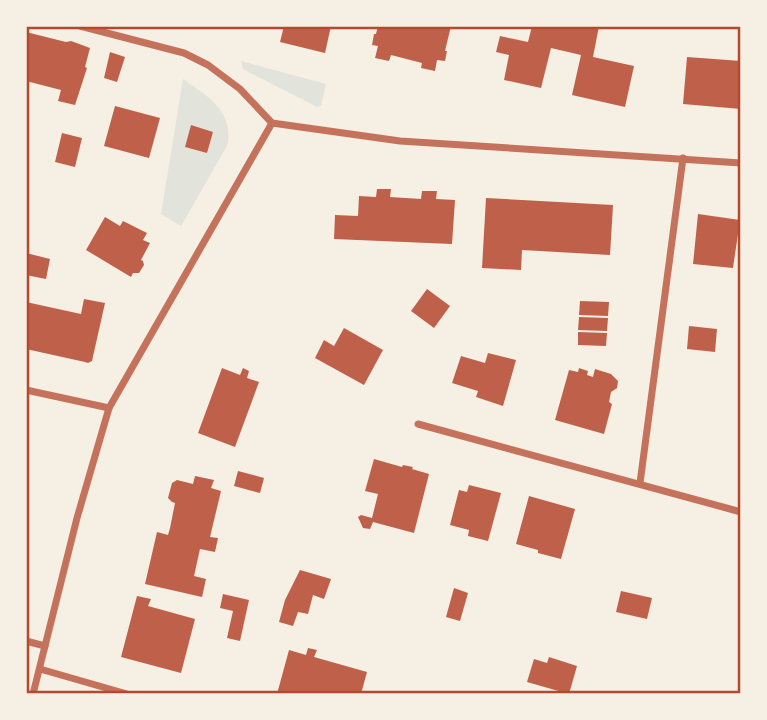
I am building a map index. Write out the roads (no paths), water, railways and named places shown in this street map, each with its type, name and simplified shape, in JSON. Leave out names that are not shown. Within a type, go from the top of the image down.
[{"type":"street","points":[[80,26],[184,53],[208,65],[240,89],[272,123],[400,141],[741,163]]},
{"type":"street","points":[[33,694],[77,517],[109,408],[272,123]]},
{"type":"street","points":[[640,484],[683,158]]},
{"type":"street","points":[[26,390],[109,408]]},
{"type":"street","points":[[418,424],[741,512]]},
{"type":"street","points":[[26,640],[46,646]]},
{"type":"street","points":[[40,669],[127,694]]}]
